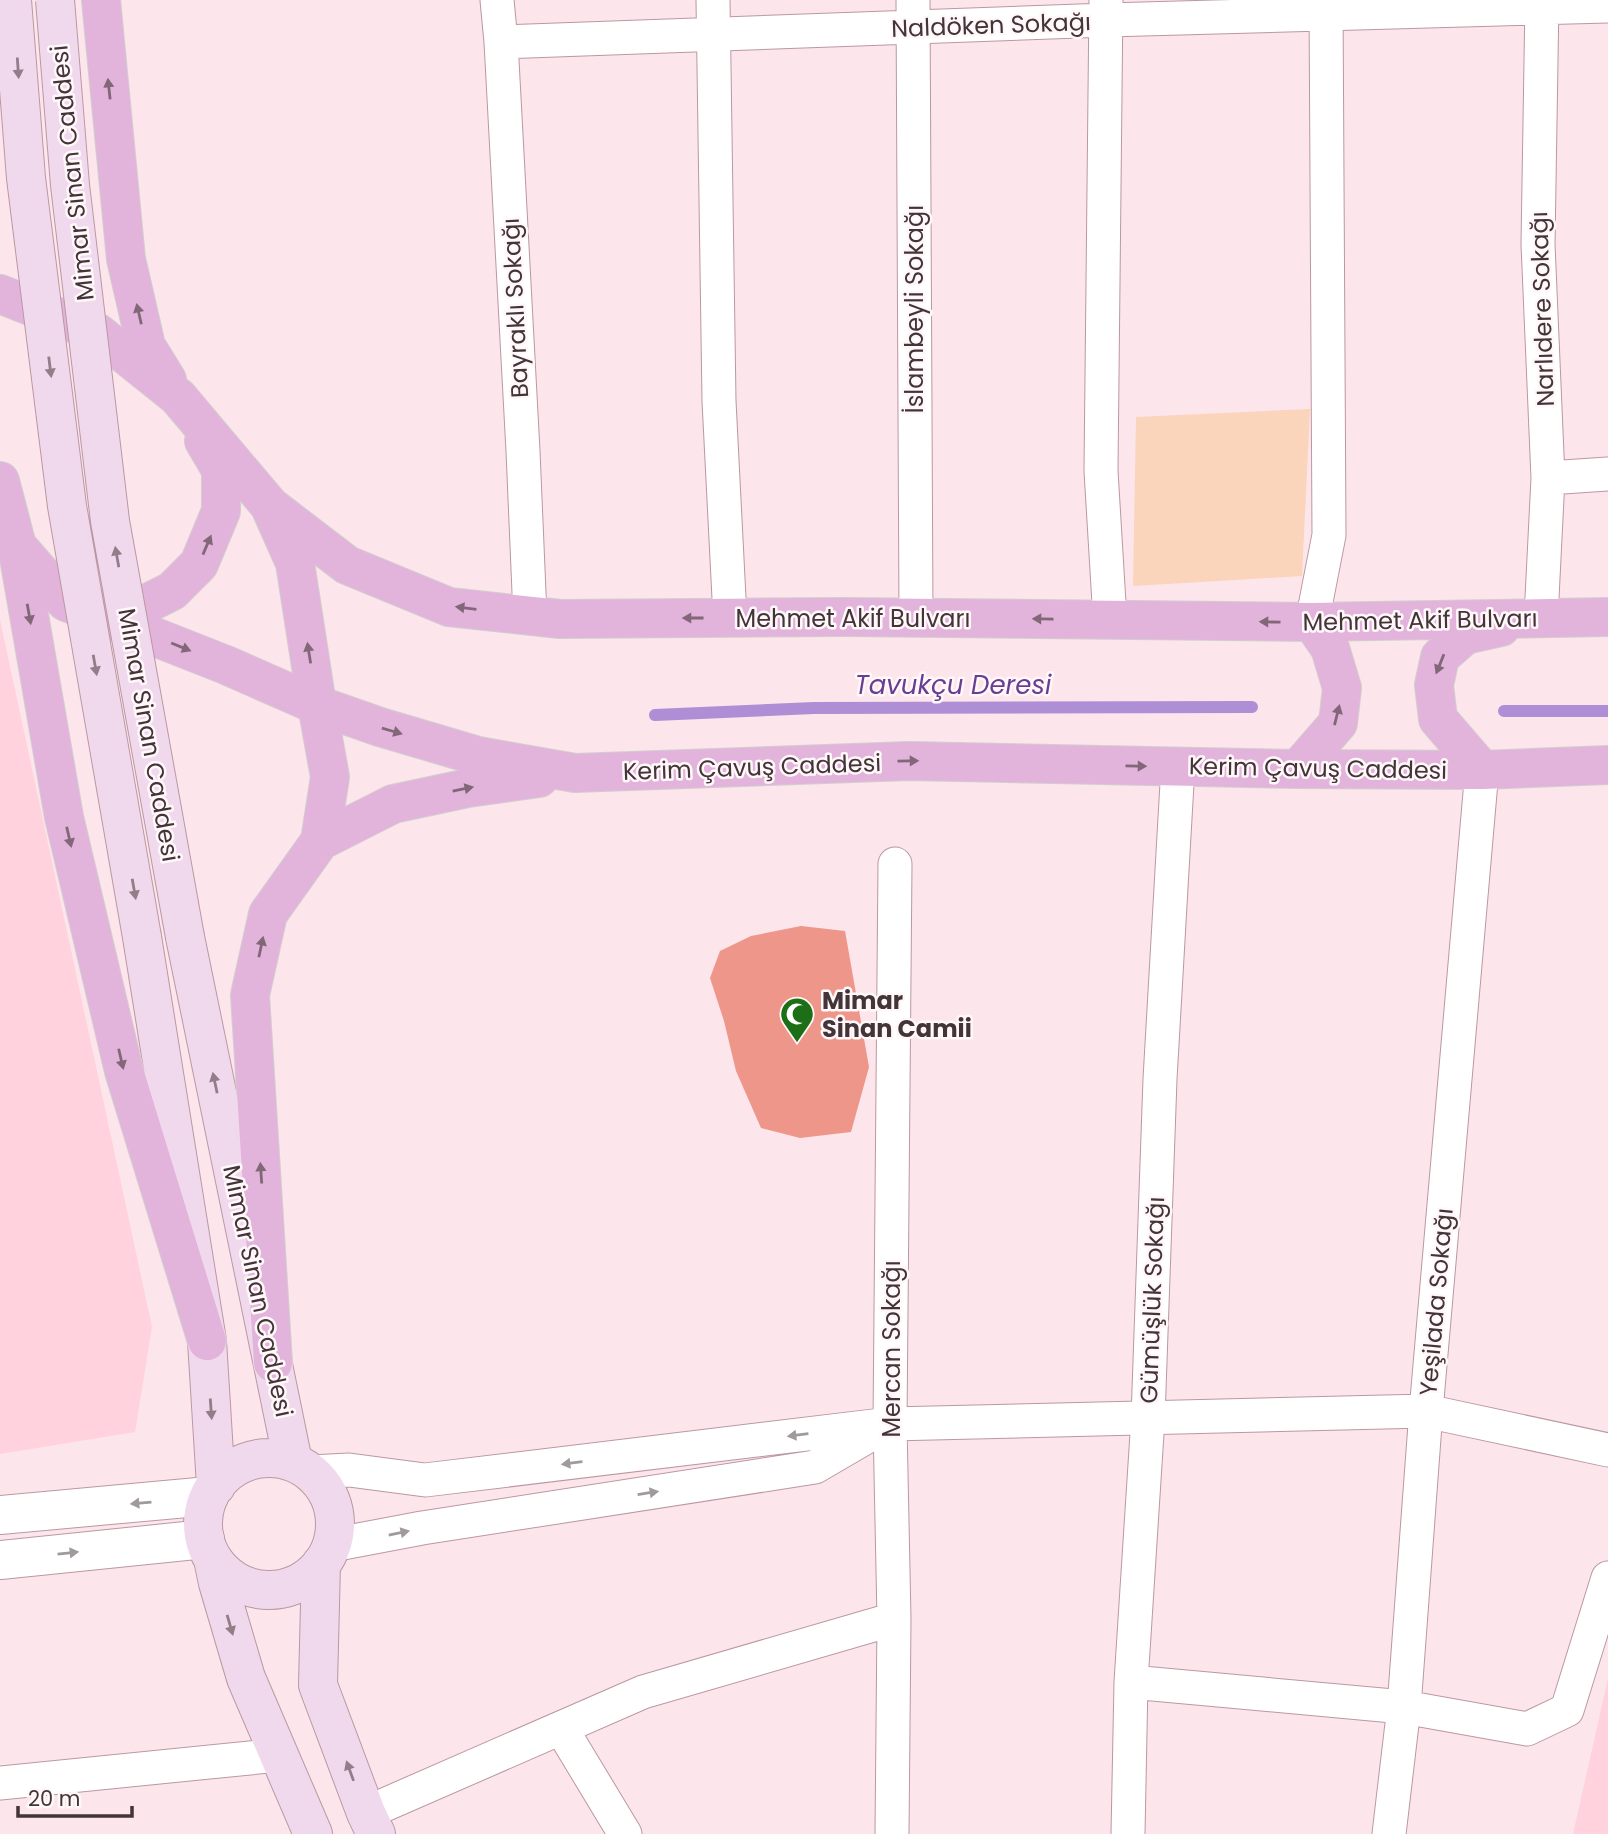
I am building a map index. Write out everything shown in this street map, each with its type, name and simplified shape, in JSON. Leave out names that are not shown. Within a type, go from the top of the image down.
[{"type":"main road","name":"Mimar Sinan Caddesi","points":[[12,0],[26,178],[67,506],[142,937],[207,1341],[213,1491]]},
{"type":"main road","name":"Mimar Sinan Caddesi","points":[[55,0],[70,185],[110,521],[185,937],[273,1363],[302,1467]]},
{"type":"main road","points":[[93,611],[140,607],[172,591],[199,564],[221,511],[221,470],[146,346],[126,259],[101,0]]},
{"type":"main road","points":[[0,294],[98,333],[178,397]]},
{"type":"main road","name":"Mehmet Akif Bulvarı","points":[[178,397],[270,506],[347,565],[449,607],[560,620],[916,618],[1312,622],[1608,617]]},
{"type":"main road","name":"Kerim Çavuş Caddesi","points":[[0,481],[17,546],[66,602],[226,665],[317,705],[478,756],[575,773],[909,761],[1298,769],[1482,770],[1608,765]]},
{"type":"main road","points":[[270,506],[295,563],[330,776],[320,841],[268,914],[250,995],[273,1363]]},
{"type":"main road","points":[[17,546],[64,817],[124,1071],[207,1341]]},
{"type":"main road","points":[[1482,770],[1438,719],[1434,685],[1440,657],[1465,635],[1541,618]]},
{"type":"main road","points":[[1298,769],[1338,723],[1342,688],[1330,648],[1312,622]]},
{"type":"main road","points":[[320,841],[393,804],[468,788],[575,773]]},
{"type":"main road","points":[[313,1834],[246,1678],[209,1549],[204,1517],[213,1491],[220,1480],[235,1467],[254,1459],[274,1458],[302,1467],[324,1487],[333,1505],[336,1526],[327,1555],[318,1685],[371,1824]]},
{"type":"main road","points":[[209,1549],[227,1574],[246,1585],[266,1590],[287,1587],[306,1579],[327,1555]]},
{"type":"street","name":"Bayraklı Sokağı","points":[[497,0],[530,616]]},
{"type":"street","points":[[713,0],[719,401],[730,618]]},
{"type":"street","name":"Naldöken Sokağı","points":[[501,42],[714,34],[913,14],[1542,4],[1608,6]]},
{"type":"street","name":"Narlıdere Sokağı","points":[[1541,618],[1549,478],[1538,244],[1542,4]]},
{"type":"street","points":[[1312,622],[1329,535],[1326,7]]},
{"type":"street","points":[[1106,10],[1101,471],[1110,620]]},
{"type":"street","name":"İslambeyli Sokağı","points":[[913,14],[916,618]]},
{"type":"street","points":[[1549,478],[1608,474]]},
{"type":"street","name":"Gümüşlük Sokağı","points":[[1128,1834],[1131,1682],[1148,1418],[1160,1079],[1178,766]]},
{"type":"street","name":"Yeşilada Sokağı","points":[[1390,1834],[1404,1707],[1426,1411],[1482,770]]},
{"type":"street","name":"Mercan Sokağı","points":[[892,1834],[894,1619],[890,1424],[895,863]]},
{"type":"street","points":[[302,1467],[425,1480],[890,1424],[1426,1411],[1608,1450]]},
{"type":"street","points":[[327,1555],[422,1528],[815,1466],[890,1424]]},
{"type":"street","points":[[0,1516],[213,1491]]},
{"type":"street","points":[[0,1560],[209,1549]]},
{"type":"street","points":[[1131,1682],[1404,1707],[1527,1729],[1567,1710],[1608,1578]]},
{"type":"street","points":[[371,1824],[561,1728],[643,1692],[894,1619]]},
{"type":"street","points":[[561,1728],[625,1834]]},
{"type":"street","points":[[0,1783],[279,1755]]},
{"type":"shaded area","points":[[1310,409],[1302,576],[1133,586],[1136,417]]},
{"type":"shaded area","points":[[0,620],[152,1327],[135,1432],[0,1454]]},
{"type":"shaded area","points":[[1608,1678],[1608,1834],[1573,1834]]},
{"type":"building","name":"Mimar Sinan Camii","points":[[801,926],[845,931],[869,1067],[851,1132],[800,1138],[761,1128],[736,1071],[710,978],[720,951],[751,936]]},
{"type":"waterway","name":"Tavukçu Deresi","points":[[655,715],[814,708],[1252,707]]},
{"type":"waterway","name":"Tavukçu Deresi","points":[[1504,711],[1608,711]]},
{"type":"place","name":"Mimar Sinan Camii","points":[[797,1044]]}]
